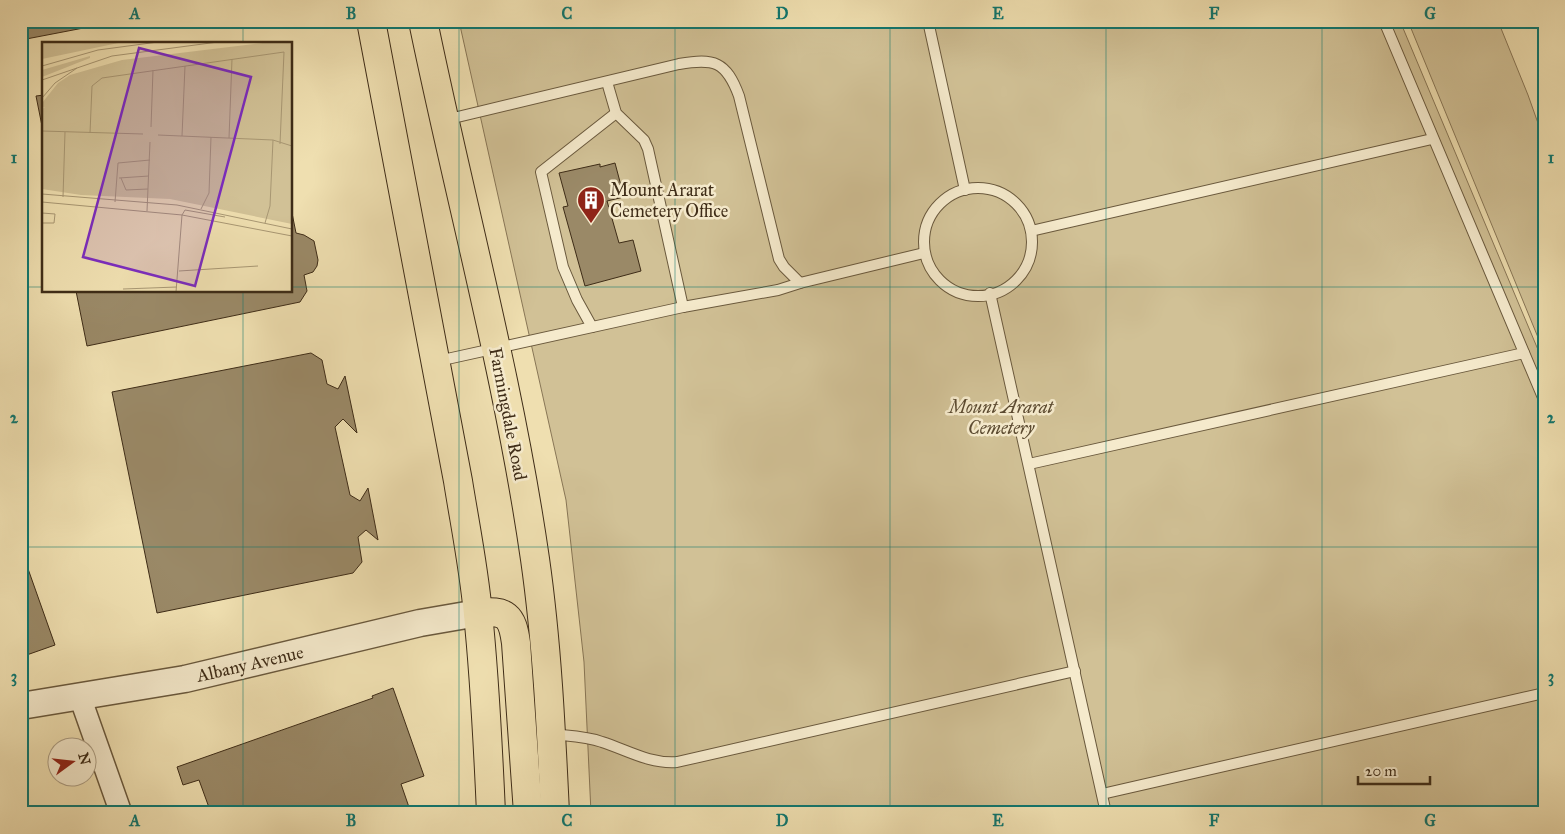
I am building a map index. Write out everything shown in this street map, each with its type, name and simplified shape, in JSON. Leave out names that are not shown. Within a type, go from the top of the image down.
[{"type":"main road","points":[[371,21],[458,481],[478,613],[491,813]]},
{"type":"main road","name":"Farmingdale Road","points":[[423,21],[496,349],[521,476],[535,560],[545,648],[555,813]]},
{"type":"main road","points":[[478,613],[500,612],[510,619],[513,627],[516,643],[528,813]]},
{"type":"street","name":"Albany Avenue","points":[[21,706],[185,679],[426,622],[478,613]]},
{"type":"street","points":[[80,697],[121,813]]},
{"type":"lane","points":[[928,21],[966,190]]},
{"type":"lane","points":[[1384,21],[1432,139],[1544,400]]},
{"type":"lane","points":[[444,120],[698,61],[718,64],[732,78],[739,96],[780,259],[784,267],[800,283]]},
{"type":"lane","points":[[607,82],[616,114],[644,140],[648,149],[683,307]]},
{"type":"lane","points":[[592,327],[573,292],[563,267],[541,172],[616,114]]},
{"type":"lane","points":[[1030,231],[1432,139]]},
{"type":"lane","points":[[987,188],[1011,198],[1024,212],[1030,231],[1031,252],[1025,269],[1015,282],[1008,287],[990,293],[974,295],[946,285],[931,271],[926,262],[923,237],[929,217],[940,202],[966,190],[987,188]]},
{"type":"lane","points":[[436,362],[683,307],[752,296],[924,253]]},
{"type":"lane","points":[[990,293],[1106,813]]},
{"type":"lane","points":[[1029,464],[1524,353]]},
{"type":"lane","points":[[551,734],[594,739],[649,760],[668,763],[677,762],[1075,671]]},
{"type":"lane","points":[[1102,794],[1544,693]]},
{"type":"green space","name":"Mount Ararat Cemetery","points":[[459,21],[1400,21],[1544,364],[1544,813],[591,813],[584,662],[566,500]]},
{"type":"green space","points":[[1408,21],[1498,21],[1544,140],[1544,352]]},
{"type":"building","points":[[21,21],[120,21],[21,40]]},
{"type":"building","points":[[42,95],[42,126],[36,96]]},
{"type":"building","name":"Mount Ararat Cemetery Office","points":[[615,163],[624,197],[607,201],[619,243],[633,240],[641,271],[585,286],[563,207],[568,206],[559,173],[600,164],[600,167]]},
{"type":"building","points":[[292,213],[296,233],[314,241],[318,260],[317,266],[313,272],[304,275],[307,291],[300,302],[87,346],[76,292],[292,292]]},
{"type":"building","points":[[311,353],[322,360],[327,384],[338,389],[345,376],[357,433],[343,419],[335,427],[350,495],[360,501],[368,488],[378,540],[366,530],[358,537],[362,562],[353,573],[157,613],[112,392]]},
{"type":"building","points":[[21,549],[55,645],[21,657]]},
{"type":"building","points":[[393,688],[424,776],[401,784],[411,813],[211,813],[199,780],[183,785],[177,767],[373,698],[372,696]]},
{"type":"place","name":"Mount Ararat Cemetery Office","points":[[591,224]]}]
